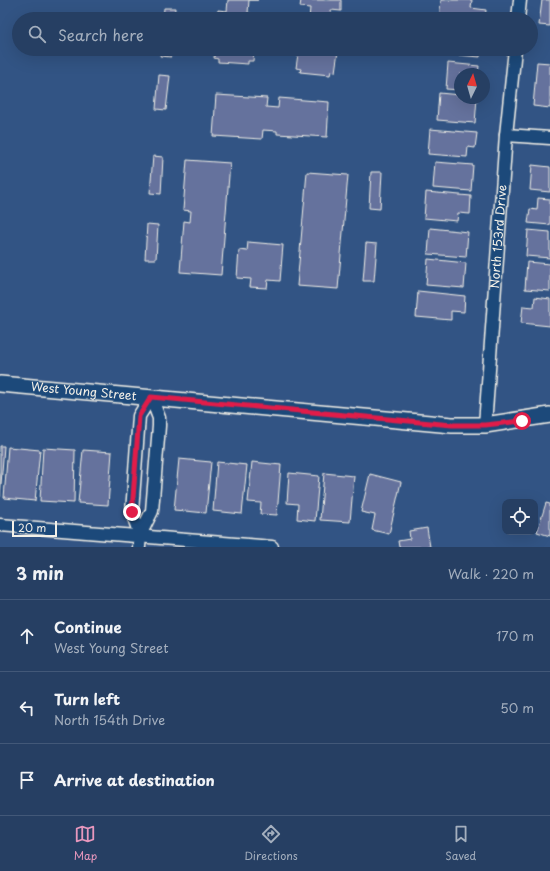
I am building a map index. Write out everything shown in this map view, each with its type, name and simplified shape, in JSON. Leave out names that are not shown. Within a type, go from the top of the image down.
[{"type":"street","points":[[519,12],[520,0]]},
{"type":"street","name":"North 153rd Drive","points":[[485,425],[506,135],[514,56]]},
{"type":"street","points":[[506,135],[550,138]]},
{"type":"street","name":"West Young Street","points":[[0,384],[452,425],[485,425],[550,415]]},
{"type":"street","points":[[139,541],[132,512],[139,416],[151,397]]},
{"type":"street","points":[[139,541],[152,511],[159,426],[151,397]]},
{"type":"street","points":[[0,525],[139,541],[272,547]]},
{"type":"building","points":[[228,0],[249,0],[248,12],[218,12],[218,10],[227,11]]},
{"type":"building","points":[[301,0],[341,0],[341,11],[331,10],[331,12],[310,12],[310,8],[300,7]]},
{"type":"building","points":[[441,0],[472,0],[471,8],[486,10],[486,12],[440,12]]},
{"type":"building","points":[[542,0],[550,0],[550,26],[539,25]]},
{"type":"building","points":[[164,8],[175,8],[175,12],[164,12]]},
{"type":"building","points":[[214,56],[253,56],[253,61],[248,61],[248,64],[218,62],[218,59],[214,58]]},
{"type":"building","points":[[298,56],[337,56],[335,72],[331,71],[330,75],[300,72],[301,69],[296,68]]},
{"type":"building","points":[[537,62],[550,63],[550,108],[533,106]]},
{"type":"building","points":[[448,63],[479,66],[479,68],[454,68],[454,90],[446,89]]},
{"type":"building","points":[[159,75],[170,76],[166,110],[156,109]]},
{"type":"building","points":[[439,93],[454,94],[454,104],[477,104],[475,123],[437,120]]},
{"type":"building","points":[[216,95],[267,98],[266,107],[278,108],[279,98],[329,102],[327,137],[277,134],[277,131],[263,130],[262,139],[213,136]]},
{"type":"building","points":[[430,129],[477,133],[475,148],[468,147],[467,157],[428,154]]},
{"type":"building","points":[[153,156],[163,157],[161,194],[150,193]]},
{"type":"building","points":[[187,160],[230,163],[221,275],[180,272],[184,221],[190,222],[191,211],[183,210]]},
{"type":"building","points":[[435,162],[473,165],[471,191],[433,188]]},
{"type":"building","points":[[532,165],[550,167],[550,192],[530,190]]},
{"type":"building","points":[[307,172],[348,175],[338,289],[297,286]]},
{"type":"building","points":[[371,172],[382,172],[380,209],[369,208]]},
{"type":"building","points":[[426,192],[471,196],[470,214],[458,213],[457,221],[424,218]]},
{"type":"building","points":[[538,198],[550,199],[550,225],[528,223],[530,209],[537,210]]},
{"type":"building","points":[[147,224],[158,225],[156,259],[145,259]]},
{"type":"building","points":[[430,228],[468,232],[466,257],[428,254]]},
{"type":"building","points":[[528,230],[550,232],[550,258],[526,256]]},
{"type":"building","points":[[248,242],[283,245],[280,281],[268,280],[267,288],[250,287],[251,279],[237,278],[239,250],[247,251]]},
{"type":"building","points":[[366,243],[377,244],[374,281],[363,281]]},
{"type":"building","points":[[428,259],[466,263],[464,288],[426,285]]},
{"type":"building","points":[[527,262],[550,264],[550,291],[525,289]]},
{"type":"building","points":[[418,291],[465,296],[464,312],[451,311],[451,320],[416,317]]},
{"type":"building","points":[[535,297],[550,299],[550,326],[521,323],[523,306],[534,307]]},
{"type":"building","points":[[0,446],[4,446],[0,497]]},
{"type":"building","points":[[8,447],[40,450],[35,501],[4,498]]},
{"type":"building","points":[[43,448],[75,450],[74,503],[40,501]]},
{"type":"building","points":[[83,450],[112,452],[108,505],[78,503]]},
{"type":"building","points":[[179,459],[211,462],[206,513],[174,510]]},
{"type":"building","points":[[217,462],[247,465],[242,514],[213,511]]},
{"type":"building","points":[[252,462],[281,465],[277,515],[260,514],[261,503],[248,502]]},
{"type":"building","points":[[289,473],[319,476],[315,521],[297,519],[298,504],[287,503]]},
{"type":"building","points":[[324,473],[354,476],[350,522],[320,520]]},
{"type":"building","points":[[370,474],[401,482],[389,534],[372,530],[375,515],[361,512]]},
{"type":"building","points":[[546,503],[550,504],[550,536],[538,532]]},
{"type":"building","points":[[427,528],[430,547],[399,547],[398,541],[410,539],[409,531]]},
{"type":"route","points":[[132,512],[139,416],[151,397],[452,425],[485,425],[522,421]]}]
